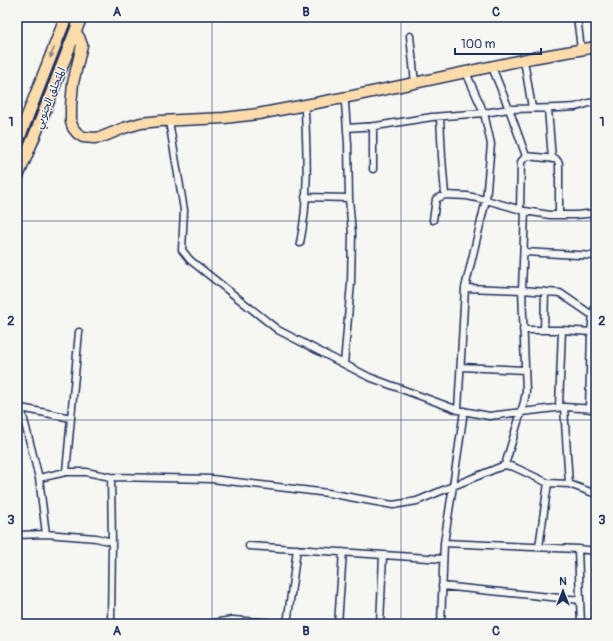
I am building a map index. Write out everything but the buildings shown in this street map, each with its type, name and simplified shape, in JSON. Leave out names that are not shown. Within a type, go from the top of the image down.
[{"type":"highway","name":"المتحلق الجنوبي","points":[[17,143],[66,17]]},
{"type":"highway","name":"المتحلق الجنوبي","points":[[17,178],[81,17]]},
{"type":"main road","points":[[75,33],[79,37],[82,45],[73,83],[70,118],[77,134],[86,138],[98,138],[133,125],[150,122],[169,124],[212,124],[254,120],[305,112],[468,77],[596,53]]},
{"type":"main road","points":[[169,124],[258,114],[341,99],[532,58],[596,47]]},
{"type":"street","points":[[577,17],[581,49]]},
{"type":"street","points":[[410,36],[414,83]]},
{"type":"street","points":[[525,66],[532,108]]},
{"type":"street","points":[[494,72],[526,156]]},
{"type":"street","points":[[441,624],[444,543],[461,411],[461,367],[465,288],[486,200],[490,144],[484,113],[468,77]]},
{"type":"street","points":[[347,128],[509,109],[548,109],[596,102]]},
{"type":"street","points":[[344,364],[351,283],[352,234],[345,103]]},
{"type":"street","points":[[548,109],[552,159]]},
{"type":"street","points":[[300,243],[304,224],[307,165],[305,112]]},
{"type":"street","points":[[440,117],[445,195]]},
{"type":"street","points":[[169,124],[184,210],[182,250],[190,260],[278,330],[369,377],[461,411],[489,416],[562,407],[596,409]]},
{"type":"street","points":[[373,126],[373,169]]},
{"type":"street","points":[[526,156],[556,159],[559,163],[559,215]]},
{"type":"street","points":[[505,465],[526,392],[522,290],[524,252],[521,162],[526,156]]},
{"type":"street","points":[[433,220],[436,199],[445,195],[467,196],[522,211],[550,215],[596,213]]},
{"type":"street","points":[[305,196],[349,198]]},
{"type":"street","points":[[524,252],[596,256]]},
{"type":"street","points":[[465,288],[560,293],[594,315]]},
{"type":"street","points":[[544,330],[545,292]]},
{"type":"street","points":[[589,409],[593,360],[591,332],[596,305]]},
{"type":"street","points":[[523,330],[591,332]]},
{"type":"street","points":[[562,330],[562,407],[569,484]]},
{"type":"street","points":[[66,472],[79,332]]},
{"type":"street","points":[[461,367],[525,370]]},
{"type":"street","points":[[46,534],[39,478],[20,408],[70,418]]},
{"type":"street","points":[[39,478],[66,472],[86,472],[111,477],[212,480],[328,493],[393,505],[417,501],[505,465],[514,467],[548,484],[569,484],[596,494]]},
{"type":"street","points":[[110,624],[112,542],[111,477]]},
{"type":"street","points":[[539,547],[548,484]]},
{"type":"street","points":[[17,535],[46,534],[96,538],[112,542]]},
{"type":"street","points":[[444,543],[596,551]]},
{"type":"street","points":[[249,546],[443,559]]},
{"type":"street","points":[[287,624],[297,549]]},
{"type":"street","points":[[578,549],[581,624]]},
{"type":"street","points":[[338,624],[343,552]]},
{"type":"street","points":[[380,624],[383,555]]},
{"type":"street","points":[[442,586],[580,600]]},
{"type":"street","points":[[207,624],[232,620],[293,624]]}]
